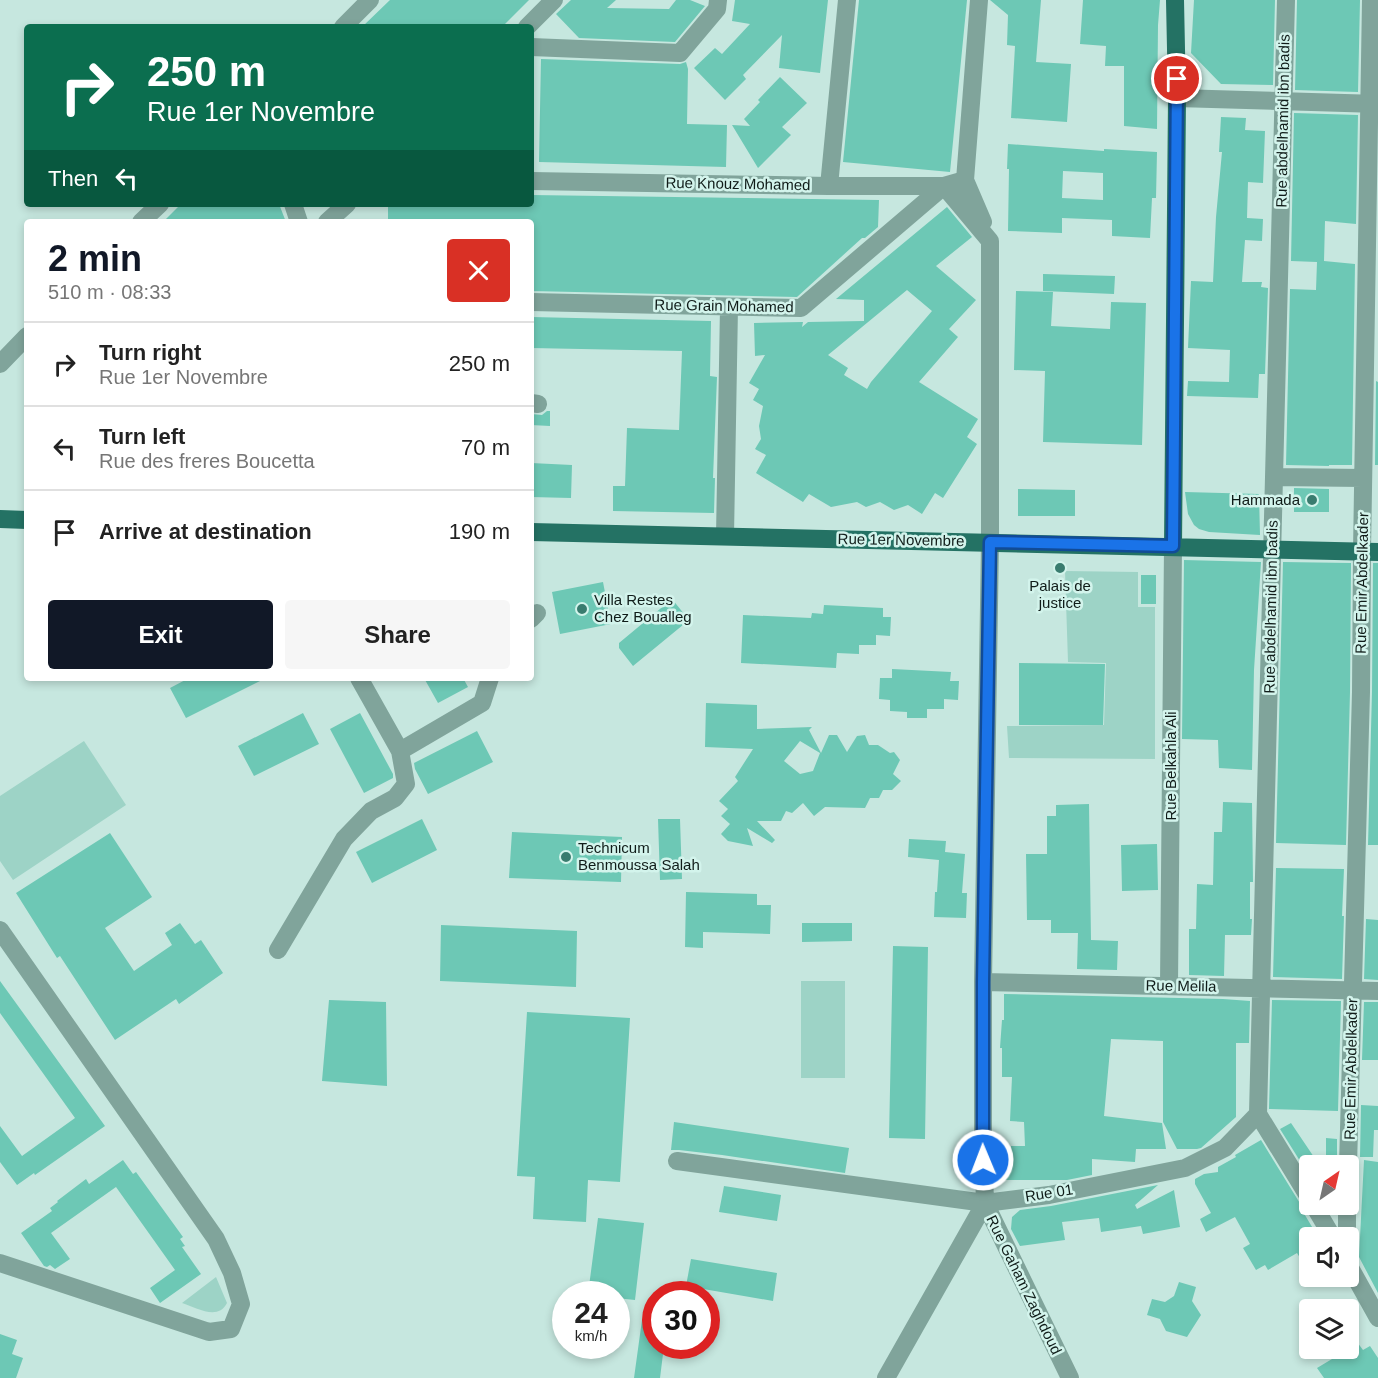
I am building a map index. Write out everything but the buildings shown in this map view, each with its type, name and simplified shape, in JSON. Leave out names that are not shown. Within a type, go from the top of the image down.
[{"type":"main road","points":[[1173,546],[1176,0]]},
{"type":"main road","points":[[0,519],[24,520]]},
{"type":"main road","name":"Rue 1er Novembre","points":[[534,531],[1370,551]]},
{"type":"street","points":[[346,24],[370,0]]},
{"type":"street","points":[[530,24],[554,0]]},
{"type":"street","points":[[534,47],[680,53],[717,9],[718,0]]},
{"type":"street","points":[[829,186],[847,0]]},
{"type":"street","points":[[979,0],[965,180],[990,241]]},
{"type":"street","name":"Rue abdelhamid ibn badis","points":[[1258,1114],[1286,0]]},
{"type":"street","name":"Rue Emir Abdelkader","points":[[1348,1155],[1361,692],[1370,551],[1363,478],[1374,104],[1371,0]]},
{"type":"street","points":[[1177,98],[1374,104]]},
{"type":"street","points":[[965,180],[944,186],[990,241]]},
{"type":"street","name":"Rue Knouz Mohamed","points":[[534,181],[944,186]]},
{"type":"street","name":"Rue Grain Mohamed","points":[[534,302],[801,308],[944,186]]},
{"type":"street","points":[[144,219],[157,207]]},
{"type":"street","points":[[330,219],[344,207]]},
{"type":"street","name":"Rue Gaham Zaghdoud","points":[[990,241],[990,542],[983,982],[985,1203],[1070,1378]]},
{"type":"street","points":[[725,536],[729,307]]},
{"type":"street","points":[[0,364],[24,339]]},
{"type":"street","points":[[1274,477],[1363,478]]},
{"type":"street","name":"Rue Belkahla Ali","points":[[1169,986],[1173,546]]},
{"type":"street","points":[[278,950],[344,839],[371,811],[395,798],[406,784],[400,751],[361,681]]},
{"type":"street","points":[[400,751],[483,703],[489,681]]},
{"type":"street","points":[[0,930],[216,1239],[232,1273],[241,1304],[231,1329],[209,1332],[3,1260]]},
{"type":"street","name":"Rue Melila","points":[[983,982],[1378,991]]},
{"type":"street","points":[[1258,1114],[1299,1181]]},
{"type":"street","name":"Rue 01","points":[[677,1161],[985,1203],[1049,1195],[1185,1168],[1225,1148],[1258,1114]]},
{"type":"street","points":[[886,1378],[985,1203]]},
{"type":"street","points":[[1359,1284],[1378,1318]]},
{"type":"green space","points":[[1065,571],[1138,572],[1138,607],[1155,607],[1155,759],[1009,758],[1007,726],[1104,725],[1106,663],[1068,662]]},
{"type":"green space","points":[[84,741],[126,805],[13,880],[0,861],[0,796]]},
{"type":"green space","points":[[801,981],[845,981],[845,1078],[801,1078]]},
{"type":"green space","points":[[216,1277],[227,1303],[223,1308],[207,1312],[182,1303]]},
{"type":"place","name":"Hammada","points":[[1312,500]]},
{"type":"place","name":"Palais de justice","points":[[1060,568]]},
{"type":"place","name":"Villa Restes Chez Boualleg","points":[[582,609]]},
{"type":"place","name":"Technicum Benmoussa Salah","points":[[566,857]]},
{"type":"route","points":[[983,1160],[983,982],[990,542],[1173,546],[1177,79]]}]
